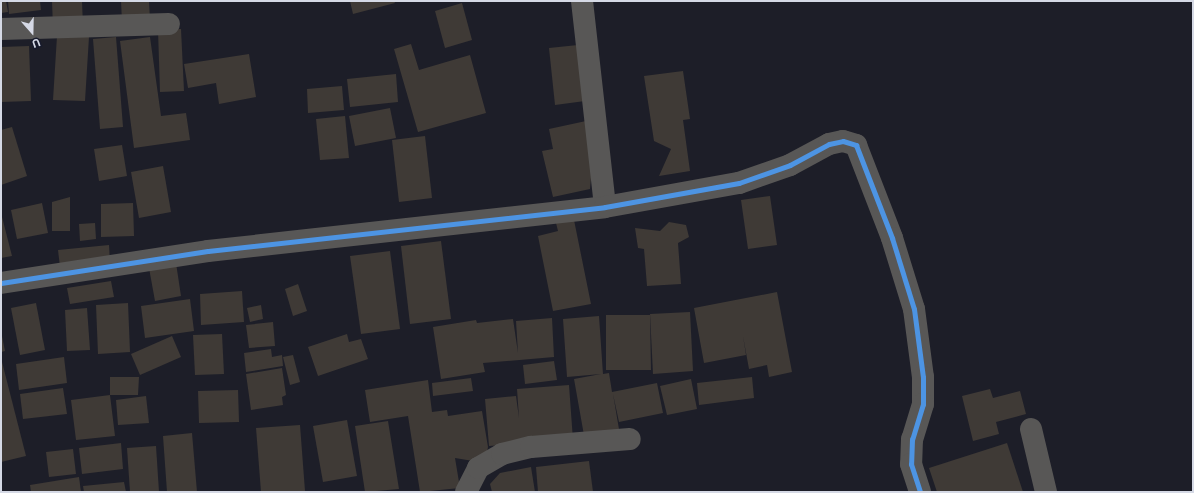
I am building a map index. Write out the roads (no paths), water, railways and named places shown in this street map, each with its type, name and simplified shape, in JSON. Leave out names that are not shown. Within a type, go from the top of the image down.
[{"type":"street","points":[[582,1],[605,207]]},
{"type":"street","points":[[1,29],[169,24]]},
{"type":"street","points":[[1,283],[208,251],[605,207],[739,183],[790,165],[829,144],[843,141],[856,145],[892,238],[914,309],[923,376],[923,404],[912,439],[911,464],[920,492]]},
{"type":"street","points":[[1031,429],[1046,492]]},
{"type":"street","points":[[466,492],[478,468],[502,454],[531,448],[630,439]]}]
